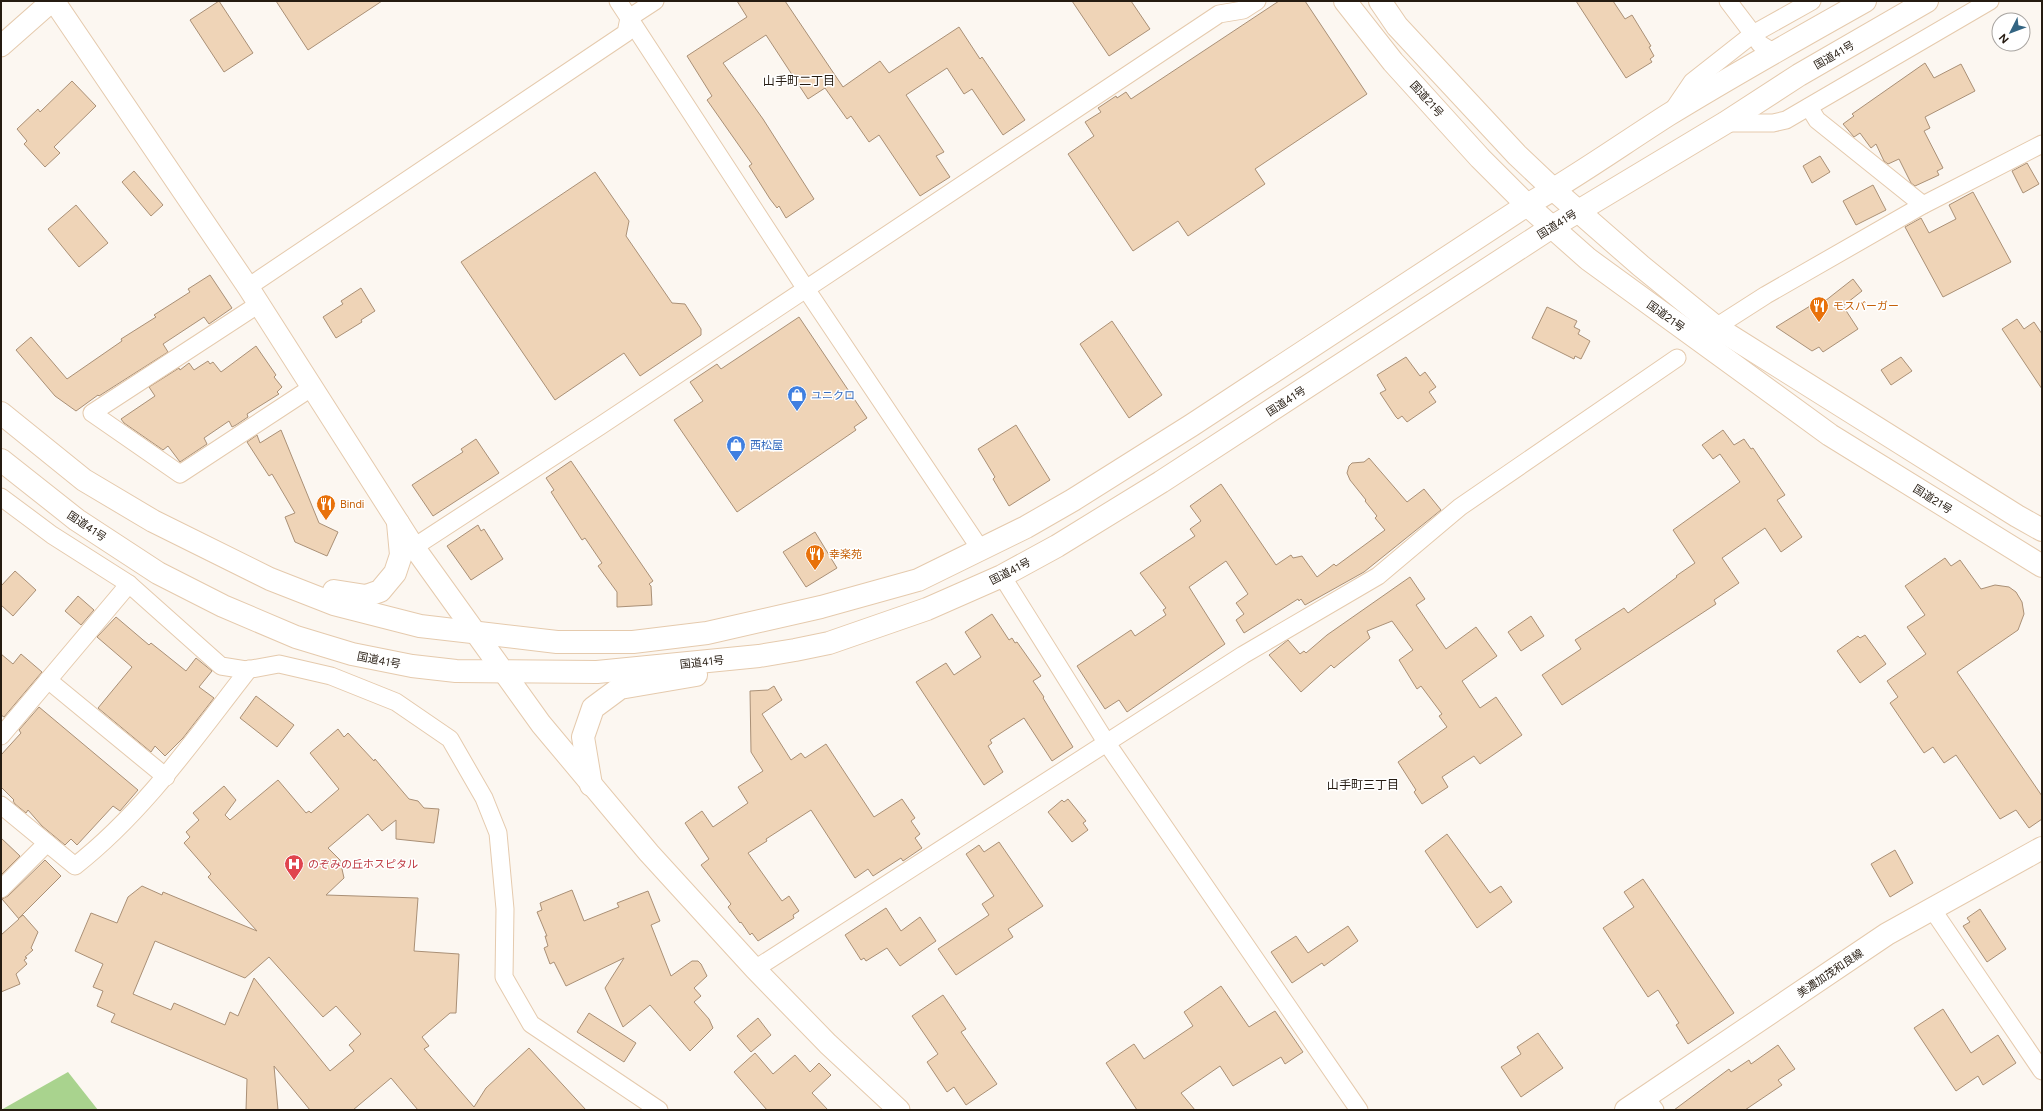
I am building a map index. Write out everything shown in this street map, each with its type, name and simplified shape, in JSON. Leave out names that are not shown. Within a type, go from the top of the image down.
[{"type":"main road","name":"国道21号","points":[[1345,1],[1393,62],[1480,158],[1527,205],[1588,260],[1830,435],[2042,566]]},
{"type":"main road","name":"国道21号","points":[[1380,1],[1398,26],[1462,98],[1517,155],[1578,211],[1716,327],[2017,516],[2042,530]]},
{"type":"main road","points":[[1,413],[84,480],[153,522],[270,579],[334,604],[420,626],[557,642],[633,642],[707,633],[808,611],[918,580],[981,550],[1073,500],[1186,429],[1527,205],[1554,190],[1669,115],[1773,52],[1865,1]]},
{"type":"main road","name":"国道41号","points":[[1,460],[77,520],[158,573],[223,606],[296,636],[352,654],[412,666],[456,671],[597,672],[725,660],[795,650],[829,642],[927,609],[1002,576],[1058,546],[1161,482],[1578,211],[1725,122],[1799,75],[1927,1]]},
{"type":"main road","points":[[250,569],[269,570],[343,594],[366,596],[380,591],[395,573],[401,555],[398,523]]},
{"type":"main road","points":[[591,785],[583,737],[593,708],[620,688],[692,677],[725,660]]},
{"type":"main road","name":"美濃加茂和良線","points":[[1626,1110],[1650,1104],[1887,934],[2042,848]]},
{"type":"street","points":[[1,46],[53,1],[254,296],[311,388],[414,547],[540,724],[649,853],[754,969],[828,1044],[899,1110]]},
{"type":"street","points":[[618,1],[806,289],[981,550]]},
{"type":"street","points":[[311,388],[180,474],[92,413],[254,296],[626,33],[629,18],[655,1]]},
{"type":"street","points":[[414,547],[600,426],[1219,14],[1243,10],[1257,1]]},
{"type":"street","points":[[1728,1],[1760,44],[1773,52]]},
{"type":"street","points":[[1669,115],[1692,82],[1753,34],[1812,1]]},
{"type":"street","points":[[1725,122],[1772,124],[1786,120],[1990,1]]},
{"type":"street","points":[[1809,107],[1817,120],[1923,205]]},
{"type":"street","points":[[1716,327],[1766,295],[1923,205],[2042,144]]},
{"type":"street","points":[[754,969],[1243,655],[1378,576],[1460,507],[1677,358]]},
{"type":"street","points":[[1,497],[52,535],[129,584],[221,666],[249,670],[279,664],[331,676],[396,702],[450,739],[484,798],[498,833],[505,909],[504,977],[531,1024],[659,1110]]},
{"type":"street","points":[[1002,576],[1106,742],[1359,1110]]},
{"type":"street","points":[[1,736],[129,584]]},
{"type":"street","points":[[1,805],[75,866],[105,843],[166,777],[249,670]]},
{"type":"street","points":[[48,680],[166,777]]},
{"type":"street","points":[[1,889],[47,843]]},
{"type":"street","points":[[1932,909],[2036,1051],[2042,1071]]},
{"type":"green space","points":[[68,1072],[98,1110],[1,1110]]},
{"type":"building","points":[[219,1],[253,53],[224,72],[190,20]]},
{"type":"building","points":[[276,1],[382,1],[308,50]]},
{"type":"building","points":[[737,1],[785,1],[843,87],[880,61],[889,73],[959,27],[980,59],[982,57],[1025,120],[1003,135],[972,89],[964,94],[947,68],[906,95],[944,152],[936,156],[950,177],[920,196],[879,135],[869,142],[851,116],[847,119],[825,88],[808,99],[766,35],[723,63],[763,119],[814,199],[786,218],[779,206],[777,208],[770,199],[749,166],[752,164],[707,100],[712,96],[687,56],[747,17]]},
{"type":"building","points":[[1072,1],[1131,1],[1150,29],[1109,56]]},
{"type":"building","points":[[1279,1],[1305,1],[1367,94],[1255,169],[1265,184],[1188,236],[1178,221],[1133,251],[1068,154],[1094,136],[1085,122],[1101,112],[1098,108],[1116,96],[1117,98],[1126,92],[1131,99]]},
{"type":"building","points":[[1576,1],[1613,1],[1625,19],[1632,15],[1651,46],[1649,47],[1654,56],[1650,59],[1652,62],[1626,78]]},
{"type":"building","points":[[1925,63],[1934,78],[1961,64],[1975,91],[1925,117],[1930,128],[1924,131],[1943,168],[1937,171],[1939,175],[1915,186],[1911,183],[1899,159],[1888,164],[1884,161],[1876,144],[1871,148],[1860,133],[1854,137],[1843,124],[1854,116],[1852,114]]},
{"type":"building","points":[[72,81],[96,106],[54,147],[60,153],[45,167],[24,144],[27,141],[17,129],[38,109],[40,112]]},
{"type":"building","points":[[1820,156],[1830,172],[1812,183],[1803,166]]},
{"type":"building","points":[[2027,163],[2039,184],[2023,193],[2012,171]]},
{"type":"building","points":[[134,171],[163,205],[151,216],[122,182]]},
{"type":"building","points":[[595,172],[629,221],[626,236],[672,303],[685,304],[701,329],[701,335],[640,376],[624,353],[555,400],[461,262]]},
{"type":"building","points":[[1873,185],[1886,210],[1856,225],[1843,201]]},
{"type":"building","points":[[1973,192],[2011,262],[1943,297],[1905,227],[1921,218],[1929,233],[1956,219],[1949,205]]},
{"type":"building","points":[[76,205],[108,243],[79,267],[48,229]]},
{"type":"building","points":[[210,275],[232,308],[209,324],[204,317],[163,344],[168,352],[99,396],[98,395],[76,411],[55,396],[16,350],[31,337],[67,379],[122,341],[121,339],[156,317],[154,315],[190,292],[188,289]]},
{"type":"building","points":[[1853,279],[1862,291],[1843,306],[1858,329],[1823,352],[1819,347],[1812,351],[1776,327],[1823,298],[1825,301]]},
{"type":"building","points":[[361,288],[375,311],[361,320],[362,322],[336,338],[323,317],[343,304],[341,301]]},
{"type":"building","points":[[1547,307],[1577,321],[1574,327],[1580,330],[1578,334],[1590,341],[1581,359],[1575,356],[1574,359],[1532,338]]},
{"type":"building","points":[[799,317],[867,418],[854,427],[856,430],[737,512],[674,420],[703,401],[690,382],[717,364],[721,369]]},
{"type":"building","points":[[2017,319],[2024,329],[2034,322],[2042,334],[2042,389],[2002,329]]},
{"type":"building","points":[[1112,321],[1162,395],[1129,418],[1080,344]]},
{"type":"building","points":[[256,346],[276,375],[274,377],[282,387],[277,392],[279,394],[247,414],[248,417],[236,425],[232,427],[229,421],[204,438],[207,444],[180,462],[168,446],[163,450],[124,423],[121,419],[155,396],[149,387],[179,368],[180,370],[189,363],[194,370],[208,361],[210,364],[213,362],[221,372]]},
{"type":"building","points":[[1406,357],[1420,376],[1425,372],[1436,387],[1429,392],[1436,402],[1407,422],[1402,416],[1398,419],[1396,417],[1380,393],[1386,390],[1377,375]]},
{"type":"building","points":[[1901,357],[1912,371],[1891,385],[1881,370]]},
{"type":"building","points":[[1016,425],[1050,480],[1009,506],[993,479],[995,477],[978,449]]},
{"type":"building","points":[[281,430],[319,523],[338,532],[327,556],[295,542],[285,517],[295,513],[272,474],[269,476],[247,442],[257,435],[260,443]]},
{"type":"building","points":[[1723,430],[1734,445],[1744,439],[1751,449],[1753,448],[1785,495],[1777,500],[1802,537],[1781,552],[1765,528],[1722,558],[1739,583],[1714,600],[1716,604],[1562,705],[1542,675],[1581,649],[1575,640],[1624,608],[1628,613],[1695,563],[1673,530],[1740,482],[1720,454],[1713,459],[1702,445]]},
{"type":"building","points":[[476,439],[499,473],[433,516],[412,485],[463,452],[461,449]]},
{"type":"building","points":[[1369,458],[1407,502],[1424,489],[1441,510],[1364,572],[1305,605],[1301,599],[1299,601],[1298,599],[1244,633],[1236,620],[1244,614],[1236,603],[1248,594],[1226,561],[1189,587],[1225,644],[1127,712],[1119,700],[1105,709],[1077,666],[1131,630],[1135,636],[1166,615],[1163,610],[1166,608],[1140,573],[1195,536],[1190,529],[1201,521],[1190,506],[1221,484],[1276,565],[1291,555],[1293,558],[1302,556],[1317,577],[1334,564],[1336,566],[1385,530],[1375,518],[1377,516],[1350,480],[1347,473],[1349,466],[1352,463],[1364,462]]},
{"type":"building","points":[[571,461],[653,581],[649,584],[651,586],[652,605],[617,607],[617,592],[598,566],[602,563],[585,538],[582,540],[551,492],[554,490],[546,478]]},
{"type":"building","points":[[478,525],[481,531],[484,529],[503,559],[471,580],[447,546]]},
{"type":"building","points":[[815,532],[837,568],[806,587],[783,552]]},
{"type":"building","points":[[1945,558],[1951,566],[1960,560],[1981,589],[1995,585],[2009,587],[2016,592],[2022,602],[2024,614],[2018,630],[1957,672],[2042,796],[2042,819],[2029,828],[2016,810],[2000,819],[1956,755],[1944,763],[1933,747],[1924,753],[1890,703],[1898,697],[1887,681],[1926,654],[1907,627],[1925,615],[1905,586]]},
{"type":"building","points":[[15,571],[36,590],[13,616],[1,605],[1,586]]},
{"type":"building","points":[[1410,577],[1425,599],[1416,605],[1446,649],[1476,627],[1497,656],[1462,681],[1480,708],[1496,697],[1522,735],[1480,764],[1474,756],[1442,777],[1448,787],[1422,804],[1414,792],[1416,790],[1398,762],[1447,727],[1439,716],[1442,714],[1421,686],[1417,689],[1399,660],[1413,650],[1392,621],[1367,631],[1370,638],[1334,668],[1331,665],[1301,692],[1269,655],[1288,640],[1300,654],[1304,651],[1306,653],[1327,635]]},
{"type":"building","points":[[78,596],[94,610],[81,625],[65,611]]},
{"type":"building","points":[[992,614],[1009,640],[1012,638],[1015,643],[1017,642],[1041,676],[1033,681],[1073,747],[1052,761],[1024,718],[990,740],[992,743],[988,746],[1003,772],[984,785],[916,682],[946,663],[954,675],[981,657],[965,632]]},
{"type":"building","points":[[1531,616],[1544,636],[1521,651],[1508,632]]},
{"type":"building","points":[[116,617],[149,645],[151,643],[186,671],[196,658],[212,671],[199,687],[214,698],[183,738],[165,756],[155,746],[151,752],[98,708],[132,667],[97,637]]},
{"type":"building","points":[[1865,635],[1886,664],[1860,683],[1837,651],[1858,636],[1860,638]]},
{"type":"building","points":[[1,654],[13,664],[21,654],[42,672],[4,717],[1,715]]},
{"type":"building","points":[[774,686],[782,700],[762,714],[791,760],[801,753],[805,758],[826,744],[874,817],[902,799],[915,818],[911,821],[920,834],[915,838],[922,848],[903,861],[901,858],[873,876],[868,869],[855,878],[811,810],[766,839],[767,841],[748,853],[782,901],[789,896],[799,911],[793,915],[794,918],[758,941],[752,933],[750,935],[728,907],[731,904],[701,865],[709,859],[685,823],[702,811],[713,827],[748,803],[738,787],[763,771],[751,752],[750,691],[768,690]]},
{"type":"building","points":[[256,696],[294,725],[277,747],[240,718]]},
{"type":"building","points":[[39,707],[138,790],[120,811],[113,806],[77,845],[71,839],[65,845],[42,826],[28,810],[26,813],[15,804],[13,801],[14,800],[1,787],[1,755],[21,733],[19,730]]},
{"type":"building","points":[[338,729],[344,737],[348,733],[374,761],[375,759],[409,799],[418,801],[424,808],[439,809],[434,843],[396,839],[396,820],[382,831],[368,814],[328,848],[340,860],[344,878],[326,895],[418,898],[414,951],[459,954],[456,1013],[450,1013],[422,1037],[429,1046],[424,1049],[474,1107],[486,1088],[529,1048],[586,1110],[418,1110],[391,1078],[353,1110],[310,1110],[274,1066],[278,1110],[246,1110],[247,1079],[111,1022],[115,1014],[97,1006],[103,991],[93,987],[103,964],[75,951],[91,913],[117,923],[128,897],[142,886],[162,895],[163,892],[257,931],[208,877],[211,874],[184,843],[190,837],[186,832],[199,820],[193,813],[224,786],[236,800],[225,815],[230,820],[278,780],[306,813],[309,811],[311,813],[339,789],[310,753]],"holes":[[[155,941],[245,978],[269,957],[323,1017],[336,1006],[361,1034],[349,1045],[354,1051],[330,1071],[254,978],[238,1016],[230,1012],[225,1025],[174,1003],[171,1010],[133,994]]]},
{"type":"building","points":[[1068,799],[1086,821],[1083,823],[1088,830],[1072,842],[1048,812],[1062,800],[1064,802]]},
{"type":"building","points":[[1447,834],[1490,893],[1501,886],[1512,902],[1477,928],[1425,851]]},
{"type":"building","points":[[1,838],[20,856],[1,875]]},
{"type":"building","points":[[999,842],[1043,906],[1008,929],[1013,937],[956,975],[938,949],[989,915],[982,904],[994,896],[966,854],[979,845],[984,852]]},
{"type":"building","points":[[1895,850],[1913,883],[1890,897],[1871,864]]},
{"type":"building","points":[[45,860],[61,876],[19,918],[23,915],[38,932],[31,948],[33,950],[25,957],[27,958],[24,960],[27,964],[16,974],[20,984],[1,992],[1,935],[19,919],[2,899],[8,896]]},
{"type":"building","points":[[1643,879],[1734,1013],[1688,1044],[1676,1025],[1679,1023],[1658,990],[1648,997],[1603,928],[1634,907],[1624,892]]},
{"type":"building","points":[[572,890],[584,921],[619,907],[617,903],[648,891],[660,921],[651,925],[671,976],[692,961],[698,961],[707,976],[694,988],[701,996],[694,1002],[709,1019],[713,1028],[690,1051],[650,1005],[623,1027],[605,988],[624,958],[566,986],[554,962],[550,964],[544,948],[548,946],[545,936],[547,936],[537,912],[542,910],[540,903]]},
{"type":"building","points":[[886,908],[901,931],[920,917],[936,941],[900,966],[887,948],[866,961],[864,958],[861,960],[845,935]]},
{"type":"building","points":[[1980,909],[2006,949],[1987,962],[1963,926],[1970,922],[1967,918]]},
{"type":"building","points":[[1348,926],[1358,941],[1324,966],[1322,963],[1292,983],[1271,952],[1296,936],[1308,953]]},
{"type":"building","points":[[1221,986],[1249,1027],[1275,1011],[1303,1052],[1285,1064],[1281,1057],[1233,1086],[1220,1066],[1181,1093],[1195,1110],[1137,1110],[1106,1063],[1134,1044],[1144,1059],[1193,1026],[1184,1012]]},
{"type":"building","points":[[943,995],[966,1029],[961,1032],[997,1084],[966,1105],[954,1087],[947,1092],[927,1062],[938,1054],[912,1016]]},
{"type":"building","points":[[1943,1009],[1971,1053],[1998,1035],[2016,1063],[1983,1085],[1978,1076],[1956,1091],[1914,1028]]},
{"type":"building","points":[[589,1013],[636,1043],[624,1062],[577,1032]]},
{"type":"building","points":[[758,1018],[771,1035],[751,1052],[737,1036]]},
{"type":"building","points":[[1538,1033],[1563,1068],[1521,1097],[1501,1067],[1521,1054],[1517,1047]]},
{"type":"building","points":[[1778,1045],[1795,1069],[1778,1080],[1782,1085],[1745,1110],[1674,1110],[1729,1069],[1731,1072],[1749,1060],[1751,1064]]},
{"type":"building","points":[[755,1053],[773,1074],[795,1055],[810,1072],[819,1063],[831,1075],[812,1093],[828,1110],[767,1110],[734,1072]]},
{"type":"place","name":"モスバーガー","points":[[1819,323]]},
{"type":"place","name":"ユニクロ","points":[[797,412]]},
{"type":"place","name":"西松屋","points":[[736,462]]},
{"type":"place","name":"Bindi","points":[[326,521]]},
{"type":"place","name":"幸楽苑","points":[[815,571]]},
{"type":"place","name":"のぞみの丘ホスピタル","points":[[294,881]]},
{"type":"district","name":"山手町二丁目","points":[[799,81]]},
{"type":"district","name":"山手町三丁目","points":[[1363,785]]}]
